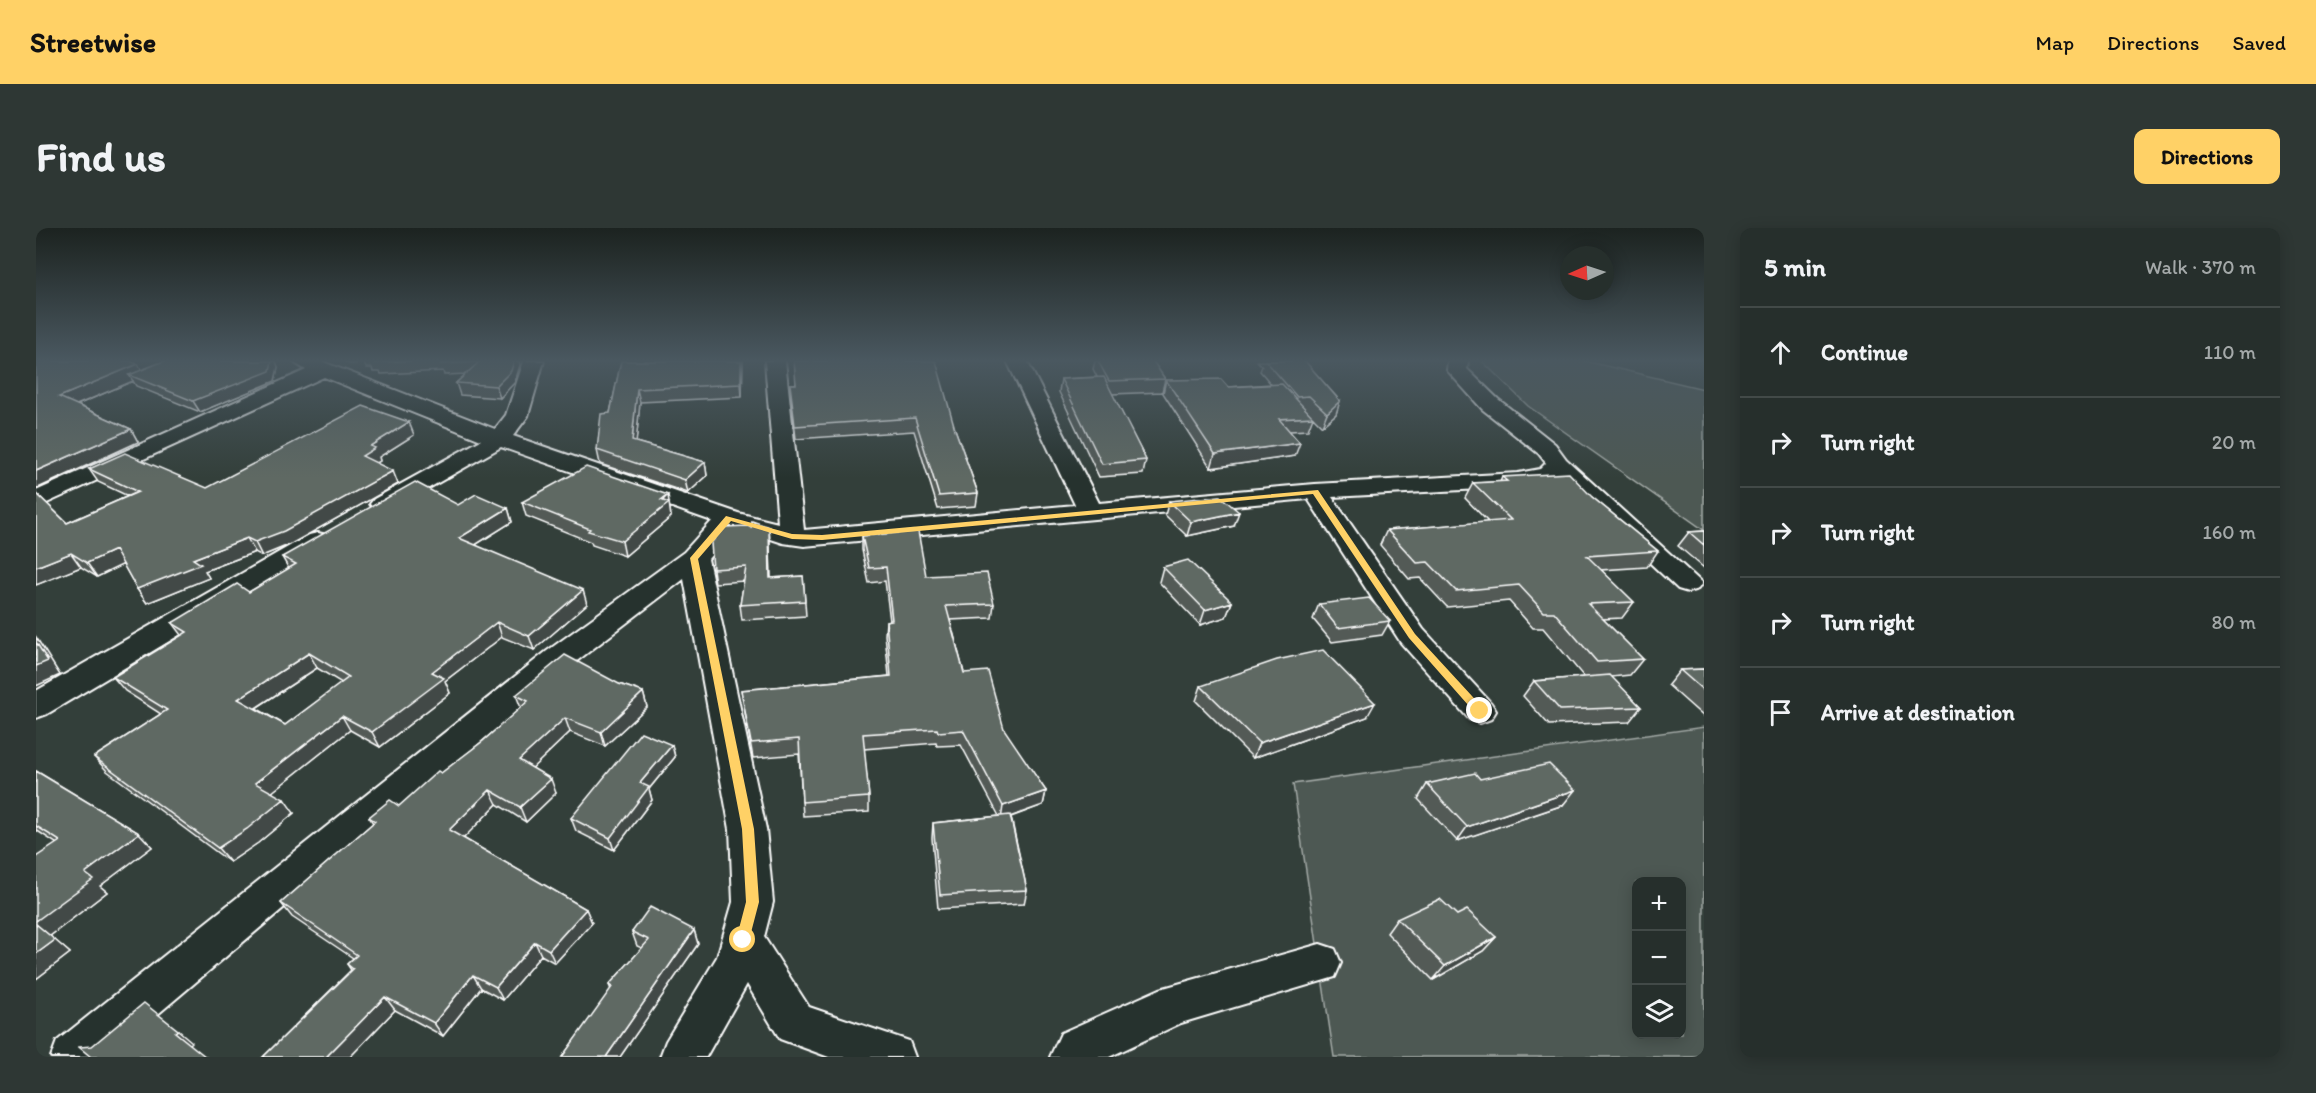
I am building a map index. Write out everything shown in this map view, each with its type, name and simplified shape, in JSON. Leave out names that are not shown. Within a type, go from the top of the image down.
[{"type":"street","points":[[36,501],[242,400]]},
{"type":"street","points":[[400,400],[499,439],[729,518],[792,537],[822,538],[1315,491],[1518,480],[1548,475],[1558,464]]},
{"type":"street","points":[[36,706],[349,523],[499,439],[517,416],[522,400]]},
{"type":"street","points":[[779,400],[792,537]]},
{"type":"street","points":[[1035,400],[1090,511]]},
{"type":"street","points":[[1486,400],[1547,449],[1558,464],[1688,583]]},
{"type":"street","points":[[1315,491],[1412,636],[1480,711]]},
{"type":"street","points":[[74,1057],[558,659],[694,558],[729,518]]},
{"type":"street","points":[[682,1057],[736,964],[753,902],[748,829],[694,558]]},
{"type":"street","points":[[743,940],[795,1024],[892,1057]]},
{"type":"street","points":[[1072,1057],[1077,1049],[1174,1004],[1320,963]]},
{"type":"shaded area","points":[[1522,400],[1704,400],[1704,530]]},
{"type":"shaded area","points":[[1704,727],[1704,1057],[1334,1057],[1293,784]]},
{"type":"building","points":[[36,400],[65,400],[131,429],[36,471]]},
{"type":"building","points":[[613,400],[636,400],[632,441],[705,462],[685,480],[597,450],[601,414],[610,413]]},
{"type":"building","points":[[792,400],[947,400],[978,493],[939,496],[915,418],[795,426]]},
{"type":"building","points":[[1071,400],[1115,400],[1146,460],[1102,464]]},
{"type":"building","points":[[1179,400],[1297,400],[1313,417],[1279,419],[1300,443],[1215,454]]},
{"type":"building","points":[[1313,400],[1339,400],[1327,413]]},
{"type":"building","points":[[363,406],[409,422],[370,446],[375,448],[362,456],[393,471],[284,531],[255,542],[247,538],[193,559],[201,564],[137,589],[115,550],[87,563],[71,553],[36,567],[36,493],[67,523],[138,492],[89,469],[125,453],[207,488]]},
{"type":"building","points":[[586,467],[668,495],[661,500],[669,503],[622,541],[588,531],[590,529],[522,502]]},
{"type":"building","points":[[1569,473],[1592,497],[1658,551],[1587,556],[1634,602],[1588,604],[1643,659],[1597,662],[1554,612],[1544,612],[1519,585],[1456,591],[1428,562],[1417,563],[1387,530],[1511,520],[1473,483],[1507,481],[1502,477]]},
{"type":"building","points":[[415,482],[458,505],[476,494],[508,508],[459,538],[583,590],[529,636],[497,622],[432,672],[444,678],[372,732],[342,716],[255,783],[284,799],[247,829],[218,848],[94,757],[167,710],[113,677],[187,632],[172,623],[237,584],[249,592],[296,564],[282,557]],"holes":[[[309,653],[349,677],[285,725],[238,699]]]},
{"type":"building","points":[[1220,496],[1239,512],[1191,522],[1169,501]]},
{"type":"building","points":[[752,521],[769,527],[770,578],[803,576],[805,601],[740,605],[746,567],[713,569],[711,543],[724,527],[748,526],[751,528]]},
{"type":"building","points":[[918,531],[926,576],[987,573],[994,604],[946,606],[964,673],[988,671],[1004,729],[1046,791],[1003,806],[963,730],[938,732],[937,729],[863,734],[869,797],[802,802],[799,739],[751,743],[741,690],[891,676],[886,621],[892,620],[886,567],[869,568],[862,536]]},
{"type":"building","points":[[1704,531],[1704,545],[1689,532]]},
{"type":"building","points":[[1188,560],[1232,602],[1205,610],[1163,567]]},
{"type":"building","points":[[1369,598],[1390,621],[1338,628],[1319,604]]},
{"type":"building","points":[[36,642],[48,661],[36,666]]},
{"type":"building","points":[[1323,650],[1375,703],[1259,743],[1201,686],[1277,660]]},
{"type":"building","points":[[565,655],[619,684],[643,692],[601,732],[565,718],[519,760],[551,779],[520,807],[490,790],[449,830],[586,909],[549,950],[535,942],[496,987],[473,975],[434,1023],[385,997],[326,1057],[263,1057],[353,969],[347,964],[357,955],[281,903],[375,821],[369,817],[390,800],[399,806],[438,771],[441,773],[483,741],[528,701],[516,695]]},
{"type":"building","points":[[1704,669],[1704,691],[1680,670]]},
{"type":"building","points":[[1610,675],[1641,707],[1560,710],[1534,681]]},
{"type":"building","points":[[641,732],[672,745],[640,783],[649,787],[610,838],[571,818]]},
{"type":"building","points":[[1549,764],[1575,790],[1467,827],[1427,784],[1475,773],[1480,779]]},
{"type":"building","points":[[36,771],[139,833],[85,873],[93,879],[36,921],[36,857],[60,841],[36,826]]},
{"type":"building","points":[[1010,815],[1027,890],[940,895],[933,823]]},
{"type":"building","points":[[1440,899],[1457,915],[1467,910],[1496,937],[1445,966],[1397,919]]},
{"type":"building","points":[[650,907],[694,930],[606,1057],[562,1057],[612,987],[609,985],[649,940],[632,932]]},
{"type":"building","points":[[36,924],[55,940],[36,954]]},
{"type":"building","points":[[144,1003],[178,1030],[175,1032],[206,1057],[91,1057],[79,1047],[92,1046]]},
{"type":"route","points":[[743,940],[753,902],[748,829],[694,558],[729,518],[792,537],[822,538],[1315,491],[1412,636],[1480,711]]}]
